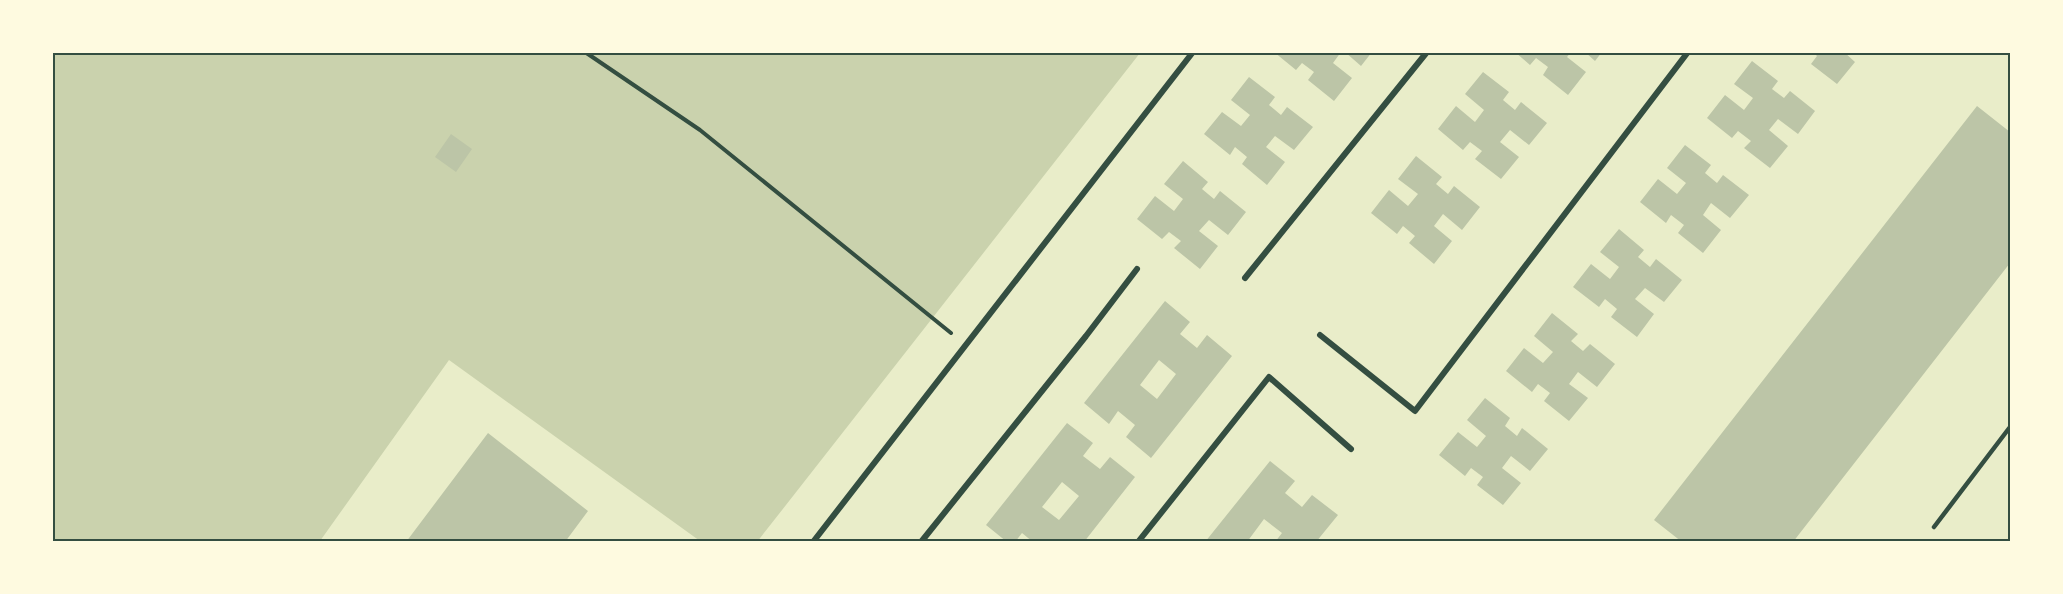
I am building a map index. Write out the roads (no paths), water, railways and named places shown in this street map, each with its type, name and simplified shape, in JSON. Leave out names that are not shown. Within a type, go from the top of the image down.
[{"type":"street","points":[[813,542],[1193,52]]},
{"type":"street","points":[[1245,278],[1427,52]]},
{"type":"street","points":[[1320,335],[1414,411],[1688,52]]},
{"type":"street","points":[[921,542],[1137,269]]},
{"type":"street","points":[[1138,542],[1269,377],[1351,449]]},
{"type":"lane","points":[[1934,527],[2010,427]]}]
